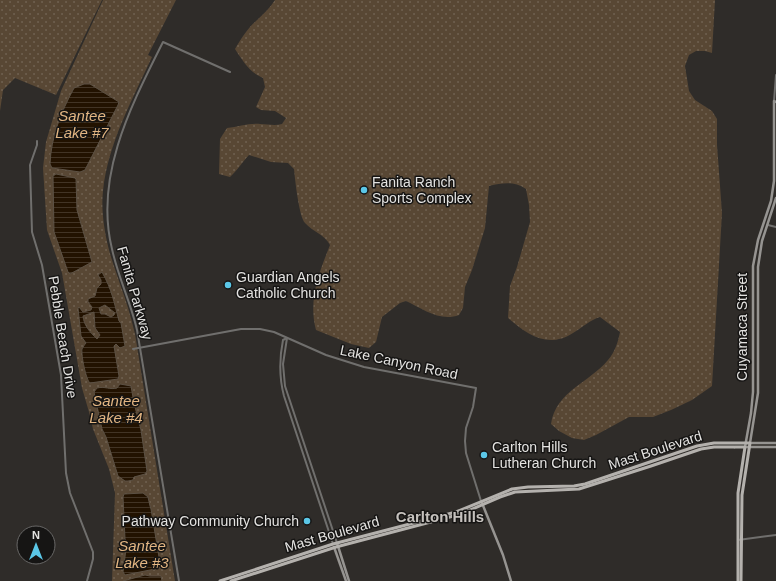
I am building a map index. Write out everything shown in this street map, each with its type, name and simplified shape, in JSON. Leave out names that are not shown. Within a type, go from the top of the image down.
[{"type":"main road","name":"Cuyamaca Street","points":[[738,581],[742,495],[753,392],[753,266],[758,240],[771,201],[774,181],[775,102]]},
{"type":"main road","name":"Cuyamaca Street","points":[[748,445],[758,393],[758,267],[762,241],[776,198]]},
{"type":"main road","name":"Mast Boulevard","points":[[220,581],[336,545],[456,512],[515,492],[579,489],[701,449],[776,443]]},
{"type":"main road","name":"Mast Boulevard","points":[[482,503],[504,491],[522,487],[574,486],[584,484],[706,444],[776,447]]},
{"type":"main road","points":[[482,503],[503,555],[511,581]]},
{"type":"main road","name":"Cuyamaca Street","points":[[740,540],[742,581]]},
{"type":"main road","name":"Mast Boulevard","points":[[231,581],[336,545]]},
{"type":"main road","points":[[336,545],[346,581]]},
{"type":"main road","points":[[336,545],[349,581]]},
{"type":"street","name":"Fanita Parkway","points":[[179,581],[134,314],[112,249],[107,219],[107,192],[119,139],[139,89],[163,42],[230,72]]},
{"type":"street","name":"Cuyamaca Street","points":[[775,102],[776,75]]},
{"type":"street","name":"Pebble Beach Drive","points":[[37,141],[30,165],[32,232],[42,265],[62,375],[67,481],[70,493],[93,552],[87,581]]},
{"type":"street","points":[[763,223],[776,227]]},
{"type":"street","name":"Lake Canyon Road","points":[[133,349],[246,329],[267,330],[326,355],[364,367],[476,388],[473,407],[466,428],[465,441],[466,453],[482,503]]},
{"type":"street","points":[[287,338],[283,364],[285,386],[336,545]]},
{"type":"street","points":[[740,540],[776,535]]},
{"type":"shaded area","points":[[0,0],[102,0],[56,95],[15,78],[3,90],[0,111]]},
{"type":"shaded area","points":[[103,0],[176,0],[148,55],[152,57],[115,139],[106,174],[102,205],[109,251],[135,334],[175,581],[112,581],[115,493],[109,469],[93,429],[82,388],[62,273],[47,230],[43,168],[46,142],[61,91]]},
{"type":"shaded area","points":[[275,0],[715,0],[712,53],[696,51],[689,55],[685,66],[689,91],[695,100],[712,111],[717,119],[717,145],[722,213],[712,386],[692,400],[671,410],[653,417],[629,417],[584,440],[572,438],[559,431],[551,424],[559,403],[566,395],[592,375],[613,354],[620,332],[600,317],[564,338],[547,340],[539,338],[523,330],[508,318],[510,286],[530,222],[526,189],[522,186],[513,184],[489,186],[485,228],[465,287],[463,308],[459,315],[452,317],[438,316],[406,301],[400,303],[382,317],[376,342],[369,348],[351,344],[316,330],[313,308],[314,297],[322,266],[330,245],[325,238],[308,226],[303,219],[298,198],[294,169],[288,163],[271,162],[249,155],[230,177],[219,174],[220,139],[227,128],[252,124],[279,125],[282,124],[286,118],[275,111],[261,110],[256,107],[265,87],[263,78],[258,76],[250,69],[235,49],[247,31]]},
{"type":"water","name":"Santee Lake #7","points":[[84,84],[90,84],[119,102],[118,105],[85,170],[80,172],[52,168],[50,164],[52,144],[61,115],[74,88]]},
{"type":"water","points":[[56,174],[76,179],[77,210],[92,262],[70,274],[54,232],[53,176]]},
{"type":"water","points":[[102,272],[110,290],[119,321],[121,323],[125,346],[120,348],[116,344],[114,346],[119,376],[118,379],[90,383],[88,381],[83,362],[82,349],[86,343],[81,336],[78,308],[79,307],[83,312],[91,310],[92,307],[88,302],[88,299],[95,296],[97,288],[101,284],[101,280],[98,275]],"holes":[[[105,305],[115,313],[114,315],[111,317],[101,314],[99,308]],[[94,312],[95,328],[100,335],[97,339],[86,326],[83,316]]]},
{"type":"water","name":"Santee Lake #4","points":[[120,384],[131,386],[141,430],[147,471],[145,474],[134,477],[133,480],[128,481],[125,481],[118,476],[106,437],[102,429],[94,392],[97,388],[117,388]]},
{"type":"water","name":"Santee Lake #3","points":[[143,493],[148,497],[151,509],[160,567],[125,575],[123,572],[128,544],[125,539],[123,497],[124,494]]},
{"type":"water","points":[[145,575],[161,576],[162,581],[123,581]]},
{"type":"place","name":"Fanita Ranch Sports Complex","points":[[364,190]]},
{"type":"place","name":"Guardian Angels Catholic Church","points":[[228,285]]},
{"type":"place","name":"Carlton Hills Lutheran Church","points":[[484,455]]},
{"type":"place","name":"Pathway Community Church","points":[[307,521]]},
{"type":"district","name":"Carlton Hills","points":[[440,517]]}]
